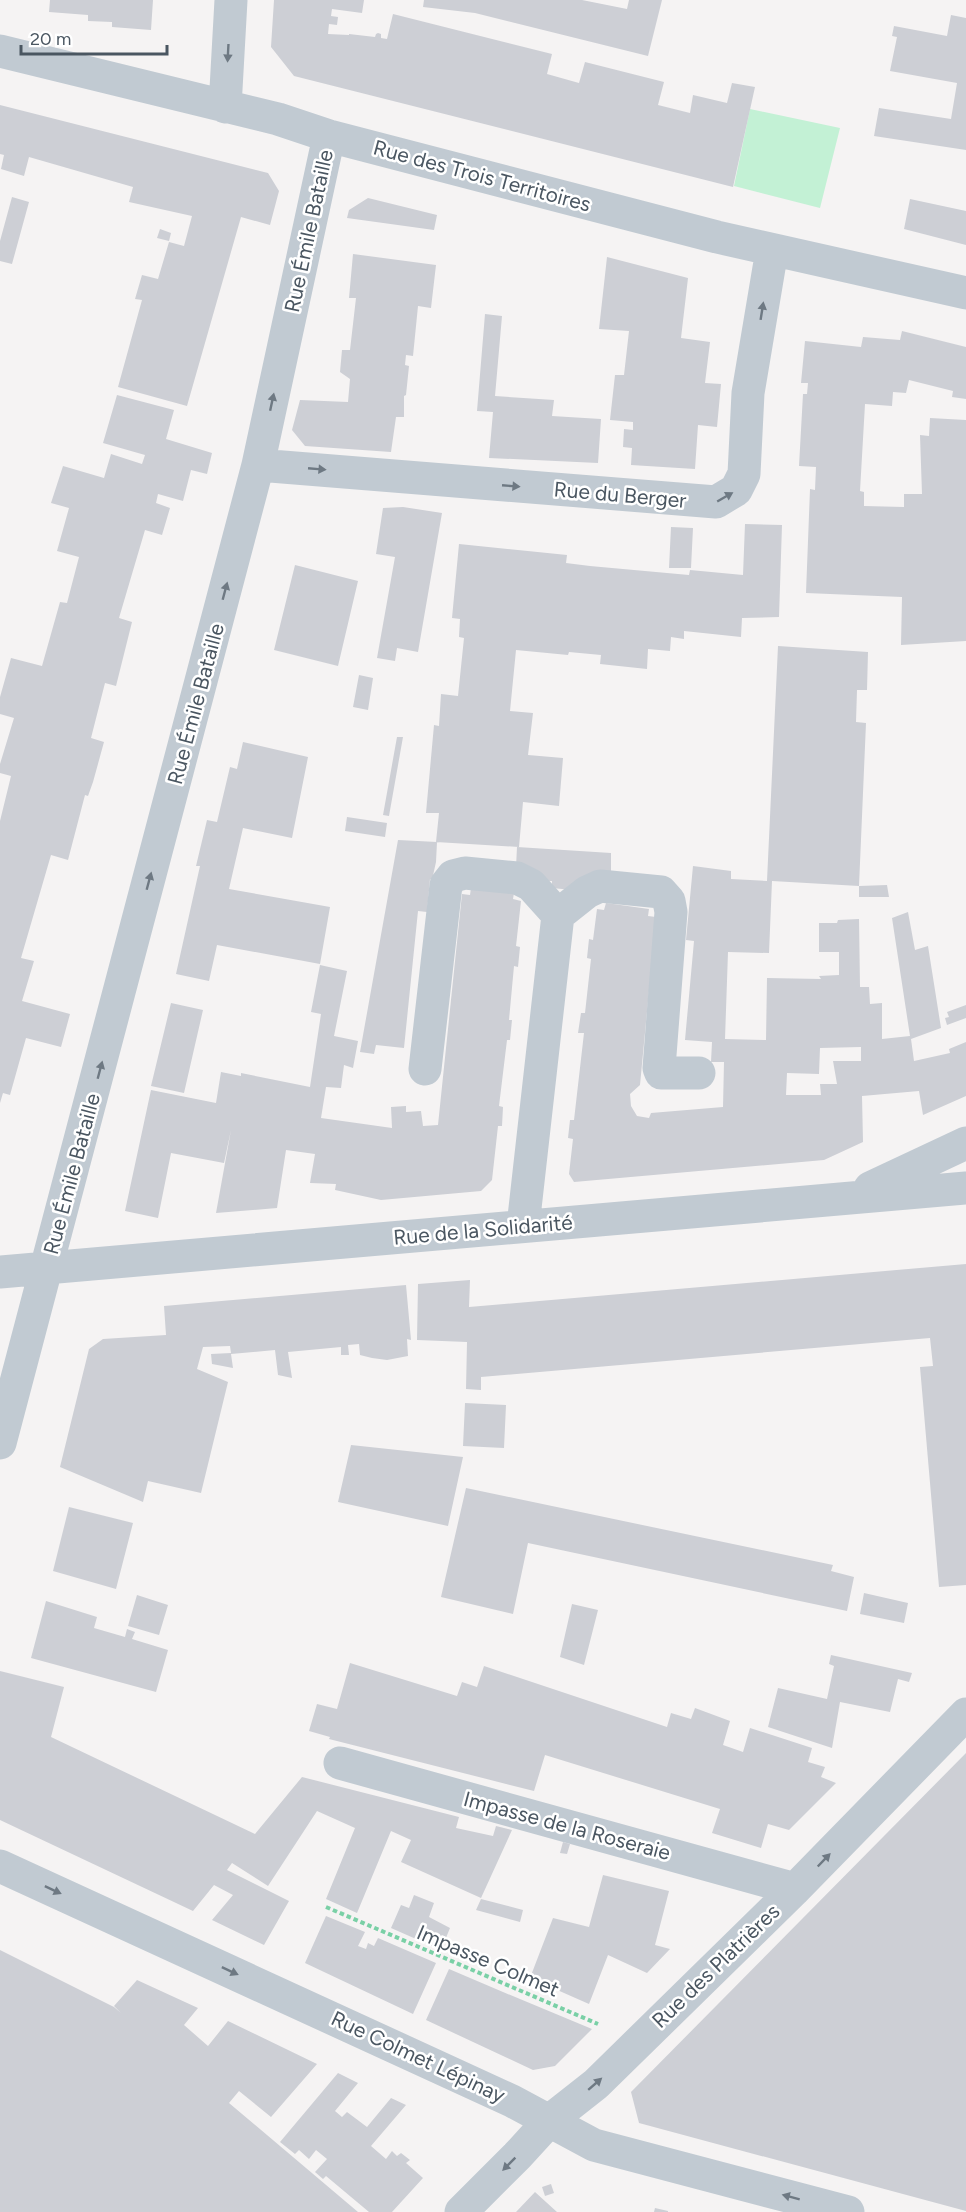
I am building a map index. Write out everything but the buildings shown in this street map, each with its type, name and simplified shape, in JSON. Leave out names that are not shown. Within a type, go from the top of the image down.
[{"type":"street","points":[[225,107],[231,0]]},
{"type":"street","name":"Rue des Trois Territoires","points":[[0,51],[278,119],[329,136],[772,250],[966,293]]},
{"type":"street","name":"Rue Émile Bataille","points":[[0,1443],[258,465],[329,136]]},
{"type":"street","name":"Rue du Berger","points":[[258,465],[716,502],[736,490],[744,474],[748,393],[772,250]]},
{"type":"street","points":[[425,1069],[446,885],[453,876],[465,873],[518,878],[531,885],[558,915]]},
{"type":"street","points":[[523,1226],[558,915],[587,892],[600,886],[661,892],[669,901],[671,912],[659,1068],[661,1073],[699,1073]]},
{"type":"street","points":[[852,1197],[966,1143]]},
{"type":"street","name":"Rue de la Solidarité","points":[[0,1272],[966,1188]]},
{"type":"street","name":"Rue des Platrières","points":[[461,2212],[549,2121],[596,2084],[795,1889],[966,1714]]},
{"type":"street","name":"Impasse de la Roseraie","points":[[340,1763],[795,1889]]},
{"type":"street","name":"Rue Colmet Lépinay","points":[[0,1866],[501,2096],[594,2145],[848,2212]]},
{"type":"path","name":"Impasse Colmet","points":[[326,1907],[639,2042]]},
{"type":"green space","points":[[750,109],[840,128],[820,208],[734,186]]}]
